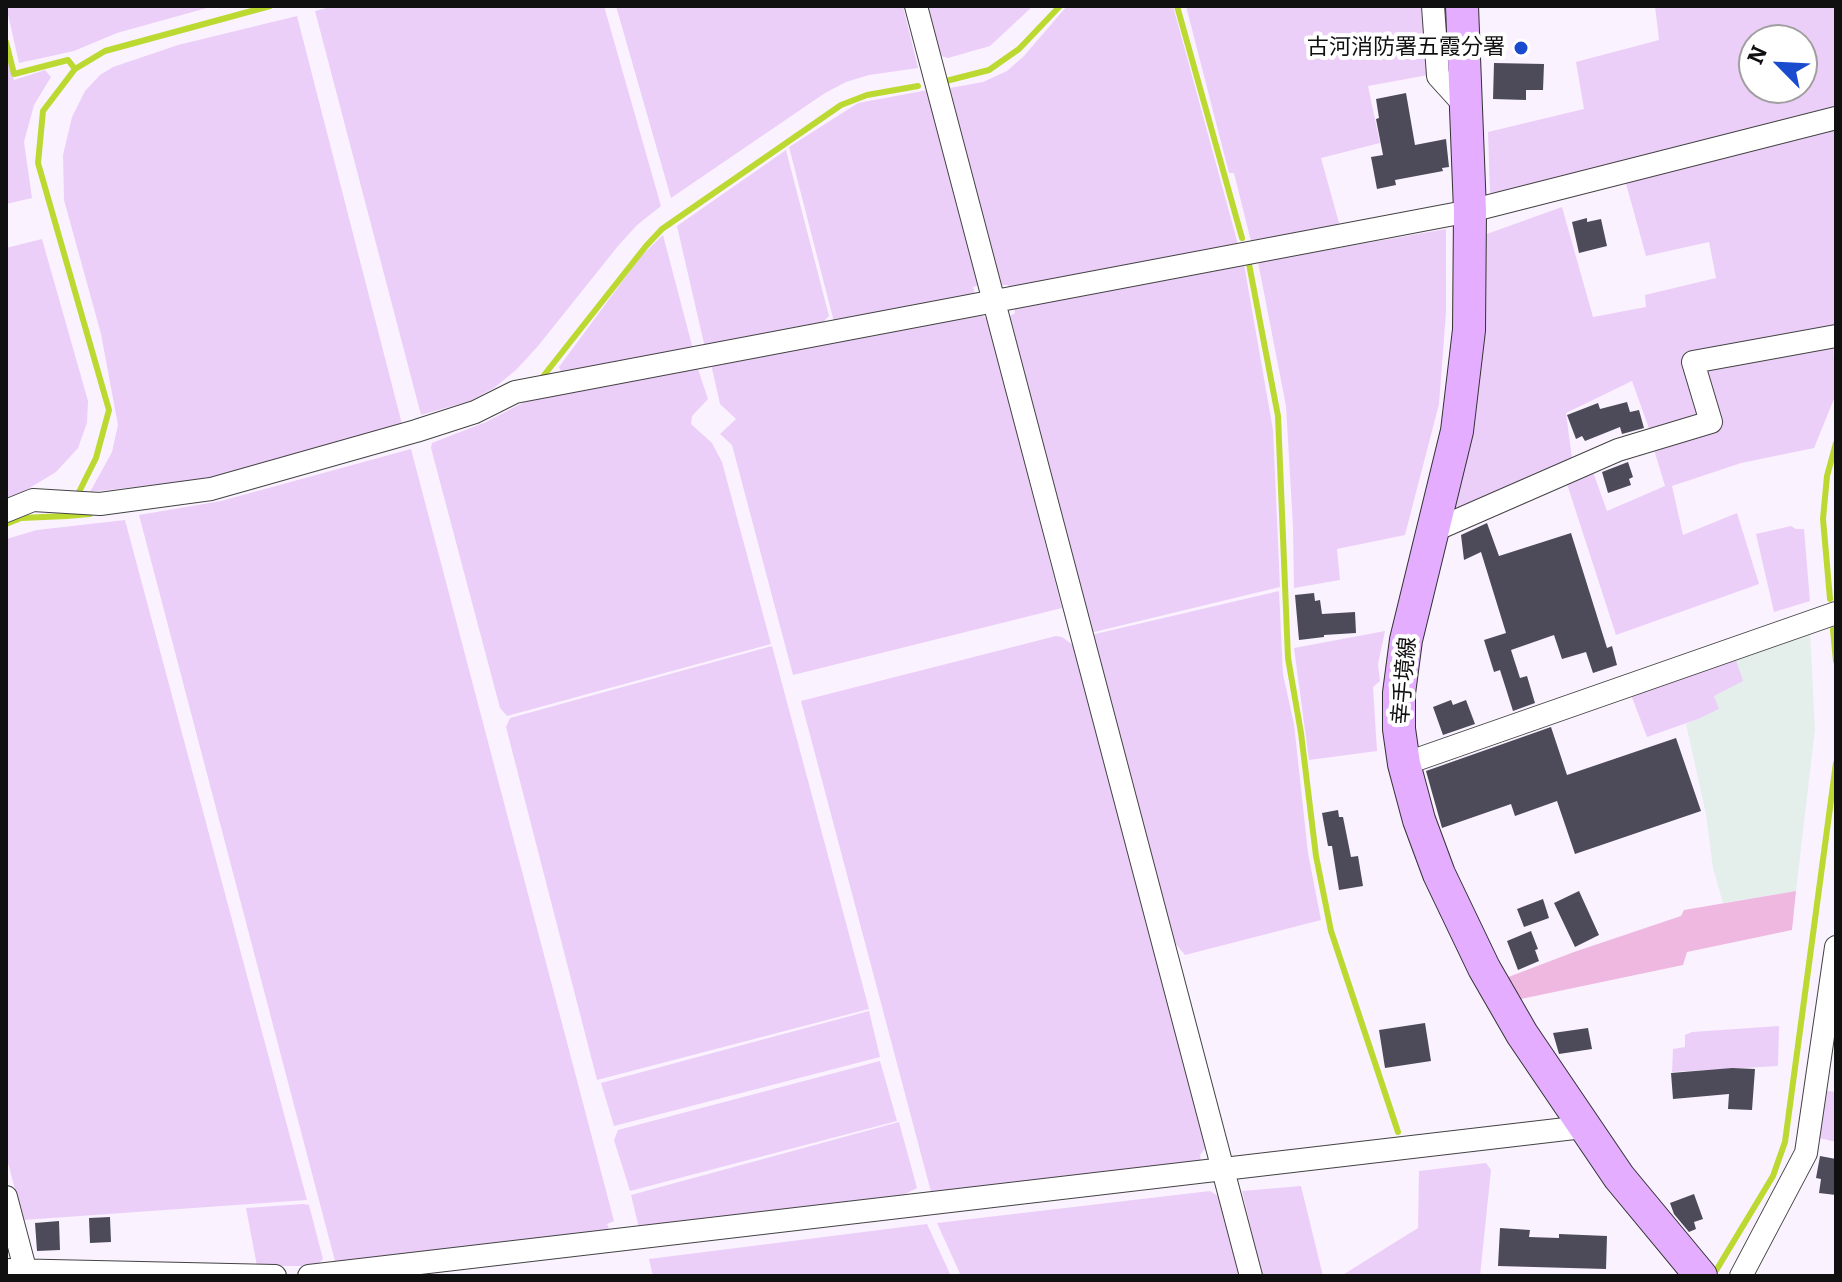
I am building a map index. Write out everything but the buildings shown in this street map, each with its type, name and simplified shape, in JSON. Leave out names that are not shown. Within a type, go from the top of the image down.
[{"type":"main road","name":"幸手境線","points":[[1462,6],[1468,109],[1469,330],[1457,431],[1406,640],[1399,693],[1399,729],[1404,764],[1419,820],[1439,874],[1484,968],[1522,1034],[1619,1177],[1701,1276]]},
{"type":"street","points":[[916,6],[1251,1276]]},
{"type":"street","points":[[1433,6],[1438,76],[1468,109]]},
{"type":"street","points":[[1463,39],[1478,6]]},
{"type":"street","points":[[6,511],[33,500],[100,504],[211,489],[431,427],[475,412],[515,392],[1470,211],[1836,118]]},
{"type":"street","points":[[1435,530],[1618,450],[1711,422],[1693,362],[1836,336]]},
{"type":"street","points":[[1404,764],[1836,613]]},
{"type":"street","points":[[1741,1276],[1806,1153],[1836,947]]},
{"type":"street","points":[[309,1276],[1583,1127]]},
{"type":"street","points":[[6,1197],[20,1272],[275,1276]]},
{"type":"shaded area","points":[[6,6],[214,6],[117,33],[74,51],[19,63]]},
{"type":"shaded area","points":[[334,6],[604,6],[661,206],[637,225],[618,246],[516,370],[494,388],[470,401],[421,415],[315,11]]},
{"type":"shaded area","points":[[616,6],[903,6],[918,68],[869,75],[825,93],[671,198]]},
{"type":"shaded area","points":[[926,6],[1033,6],[990,46],[948,58],[937,55]]},
{"type":"shaded area","points":[[1067,6],[1173,6],[1239,248],[1011,293],[1008,285],[1000,285],[950,88],[983,82],[1007,71]]},
{"type":"shaded area","points":[[1186,6],[1421,6],[1428,75],[1368,86],[1380,143],[1321,158],[1341,230],[1252,245],[1234,173],[1229,173]]},
{"type":"shaded area","points":[[1655,6],[1836,6],[1836,108],[1521,191],[1490,193],[1488,132],[1584,109],[1576,62],[1659,40]]},
{"type":"shaded area","points":[[297,16],[402,424],[196,480],[90,492],[112,452],[118,425],[101,334],[64,200],[63,155],[72,117],[85,91],[113,67],[178,45]]},
{"type":"shaded area","points":[[6,52],[14,80],[45,70],[51,77],[34,105],[24,142],[32,198],[6,204]]},
{"type":"shaded area","points":[[928,90],[982,284],[973,287],[975,295],[834,322],[789,147],[858,103]]},
{"type":"shaded area","points":[[1836,123],[1836,328],[1685,356],[1702,412],[1698,419],[1651,434],[1632,381],[1566,413],[1573,466],[1457,516],[1452,509],[1478,386],[1484,329],[1484,235],[1562,207],[1593,317],[1646,307],[1645,295],[1716,278],[1709,242],[1646,256],[1625,180]]},
{"type":"shaded area","points":[[786,150],[829,316],[820,325],[705,348],[677,226]]},
{"type":"shaded area","points":[[1446,229],[1446,312],[1439,404],[1405,535],[1337,549],[1340,580],[1294,588],[1286,406],[1258,262]]},
{"type":"shaded area","points":[[663,235],[694,353],[563,376],[559,367],[641,256]]},
{"type":"shaded area","points":[[42,239],[88,401],[87,423],[78,448],[56,472],[6,499],[6,248]]},
{"type":"shaded area","points":[[1244,264],[1273,430],[1280,587],[1090,633],[1007,318],[1015,313],[1014,306]]},
{"type":"shaded area","points":[[976,313],[987,318],[1062,608],[793,675],[732,445],[720,434],[736,419],[720,404],[711,364]]},
{"type":"shaded area","points":[[1833,342],[1836,394],[1814,448],[1741,463],[1672,486],[1683,535],[1737,513],[1759,584],[1616,635],[1567,484],[1593,472],[1607,511],[1665,486],[1652,443],[1719,428],[1705,371]]},
{"type":"shaded area","points":[[697,366],[708,399],[692,416],[691,424],[712,443],[722,462],[771,644],[507,716],[500,708],[432,443],[486,422],[532,398]]},
{"type":"shaded area","points":[[411,449],[614,1221],[607,1224],[610,1231],[336,1265],[139,515],[221,501]]},
{"type":"shaded area","points":[[125,520],[307,1200],[23,1220],[6,1155],[6,539],[37,530]]},
{"type":"shaded area","points":[[1791,526],[1804,529],[1810,601],[1774,612],[1756,534]]},
{"type":"shaded area","points":[[1279,591],[1283,674],[1294,724],[1308,853],[1321,920],[1185,955],[1174,942],[1091,635]]},
{"type":"shaded area","points":[[1385,631],[1378,664],[1380,681],[1373,687],[1377,751],[1309,760],[1294,648]]},
{"type":"shaded area","points":[[1810,632],[1815,729],[1796,891],[1723,903],[1713,868],[1706,814],[1686,724],[1719,709],[1714,696],[1735,659]]},
{"type":"shaded area","points":[[1056,636],[1073,645],[1207,1146],[1200,1155],[1201,1162],[931,1192],[801,701]]},
{"type":"shaded area","points":[[772,646],[869,1009],[597,1080],[506,727],[510,718]]},
{"type":"shaded area","points":[[1735,657],[1743,681],[1714,696],[1719,709],[1647,737],[1630,692]]},
{"type":"shaded area","points":[[1796,891],[1792,930],[1687,952],[1683,965],[1516,1000],[1503,979],[1681,916],[1684,910]]},
{"type":"shaded area","points":[[869,1011],[880,1057],[614,1126],[601,1083]]},
{"type":"shaded area","points":[[1779,1026],[1778,1066],[1672,1072],[1673,1049],[1685,1047],[1685,1035]]},
{"type":"shaded area","points":[[880,1061],[897,1121],[630,1191],[614,1140],[618,1130]]},
{"type":"shaded area","points":[[1822,1090],[1836,1092],[1836,1142],[1819,1138]]},
{"type":"shaded area","points":[[899,1122],[917,1188],[903,1195],[639,1228],[631,1195]]},
{"type":"shaded area","points":[[1486,1163],[1491,1170],[1480,1276],[1341,1276],[1418,1228],[1419,1171]]},
{"type":"shaded area","points":[[1301,1186],[1323,1276],[1262,1276],[1242,1191]]},
{"type":"shaded area","points":[[1210,1191],[1218,1196],[1243,1276],[961,1276],[937,1223]]},
{"type":"shaded area","points":[[309,1205],[323,1259],[317,1265],[310,1266],[257,1266],[246,1208]]},
{"type":"shaded area","points":[[927,1224],[951,1276],[653,1276],[649,1259]]},
{"type":"waterway","points":[[77,496],[96,458],[109,410],[38,163],[43,111],[75,69],[105,51],[270,6]]},
{"type":"waterway","points":[[946,81],[989,70],[1019,49],[1060,6]]},
{"type":"waterway","points":[[1177,6],[1242,238]]},
{"type":"waterway","points":[[6,42],[14,74],[68,60],[75,69]]},
{"type":"waterway","points":[[541,379],[662,229],[841,105],[867,95],[918,86]]},
{"type":"waterway","points":[[1249,264],[1278,416],[1288,658],[1316,856],[1331,931],[1398,1132]]},
{"type":"waterway","points":[[1830,599],[1823,519],[1827,476],[1836,443]]},
{"type":"waterway","points":[[6,524],[21,518],[67,516],[72,506]]},
{"type":"waterway","points":[[67,516],[90,514]]},
{"type":"waterway","points":[[1833,630],[1836,661]]},
{"type":"waterway","points":[[1717,1269],[1773,1176],[1785,1142],[1836,763]]},
{"type":"place","name":"古河消防署五霞分署","points":[[1521,48]]}]
